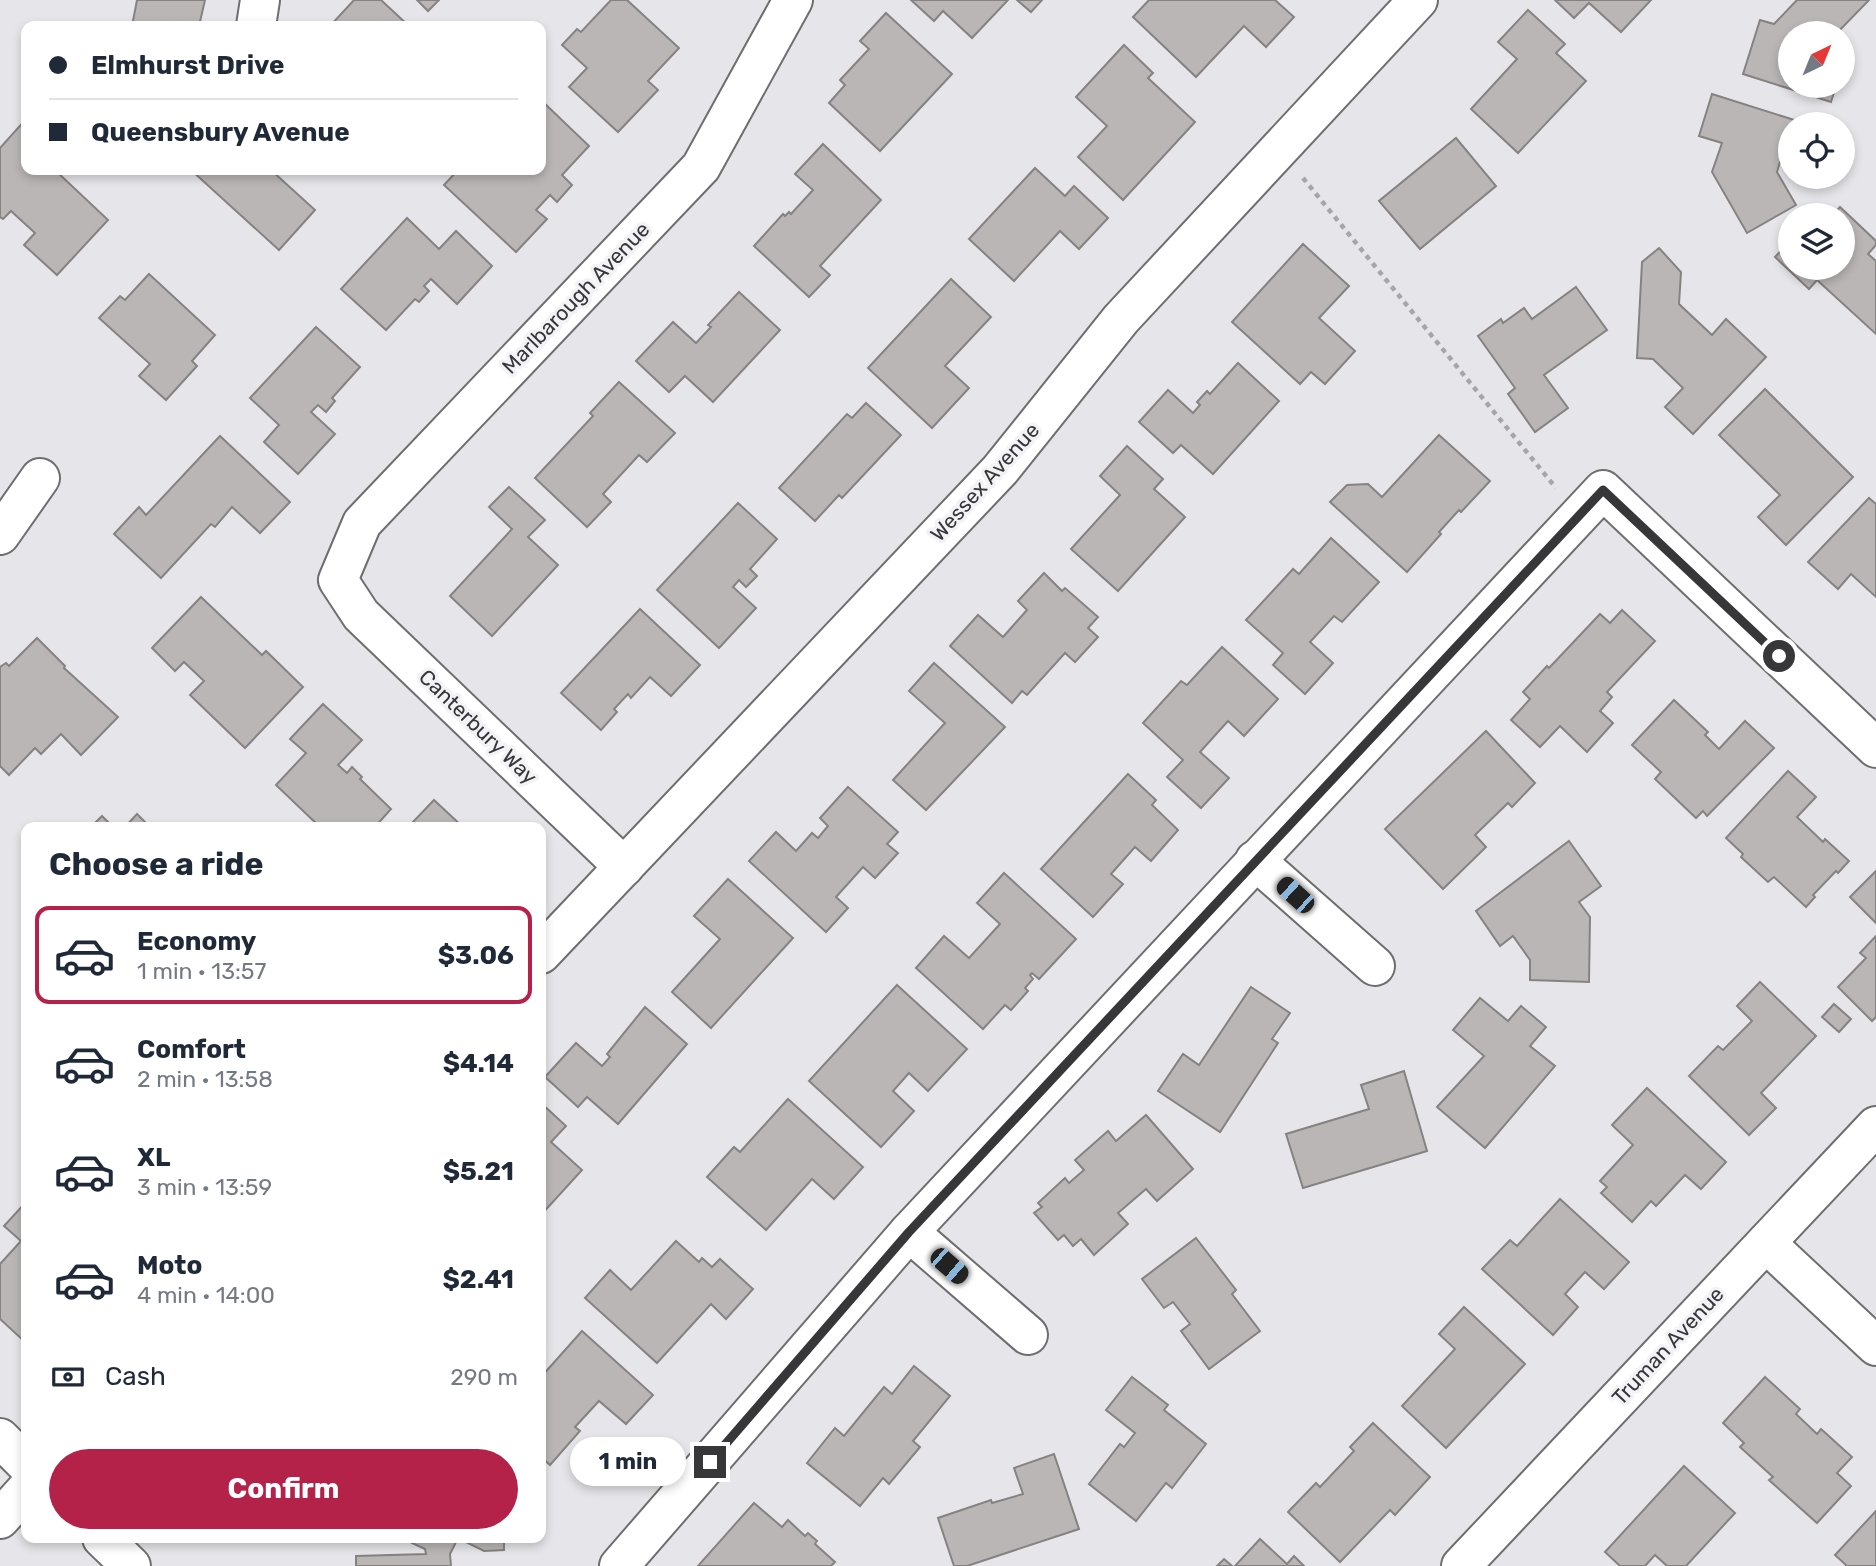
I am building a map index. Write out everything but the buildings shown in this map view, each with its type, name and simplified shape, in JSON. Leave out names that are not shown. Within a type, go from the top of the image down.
[{"type":"street","points":[[257,21],[260,0]]},
{"type":"street","name":"Marlbarough Avenue","points":[[338,580],[362,523],[701,167],[793,0]]},
{"type":"street","name":"Wessex Avenue","points":[[546,949],[1000,470],[1122,319],[1418,0]]},
{"type":"street","points":[[0,535],[40,478]]},
{"type":"street","points":[[619,1566],[909,1232],[1591,503],[1876,748]]},
{"type":"street","name":"Canterbury Way","points":[[338,580],[361,615],[624,867]]},
{"type":"street","points":[[1255,860],[1375,966]]},
{"type":"street","name":"Truman Avenue","points":[[1461,1566],[1876,1126]]},
{"type":"street","points":[[909,1232],[1028,1335]]},
{"type":"street","points":[[1766,1242],[1876,1346]]},
{"type":"street","points":[[0,1438],[21,1459]]},
{"type":"street","points":[[0,1519],[21,1496]]},
{"type":"street","points":[[107,1543],[131,1566]]},
{"type":"path","points":[[1279,149],[1591,503]]},
{"type":"route","points":[[710,1462],[909,1232],[1603,490],[1779,656]]}]
